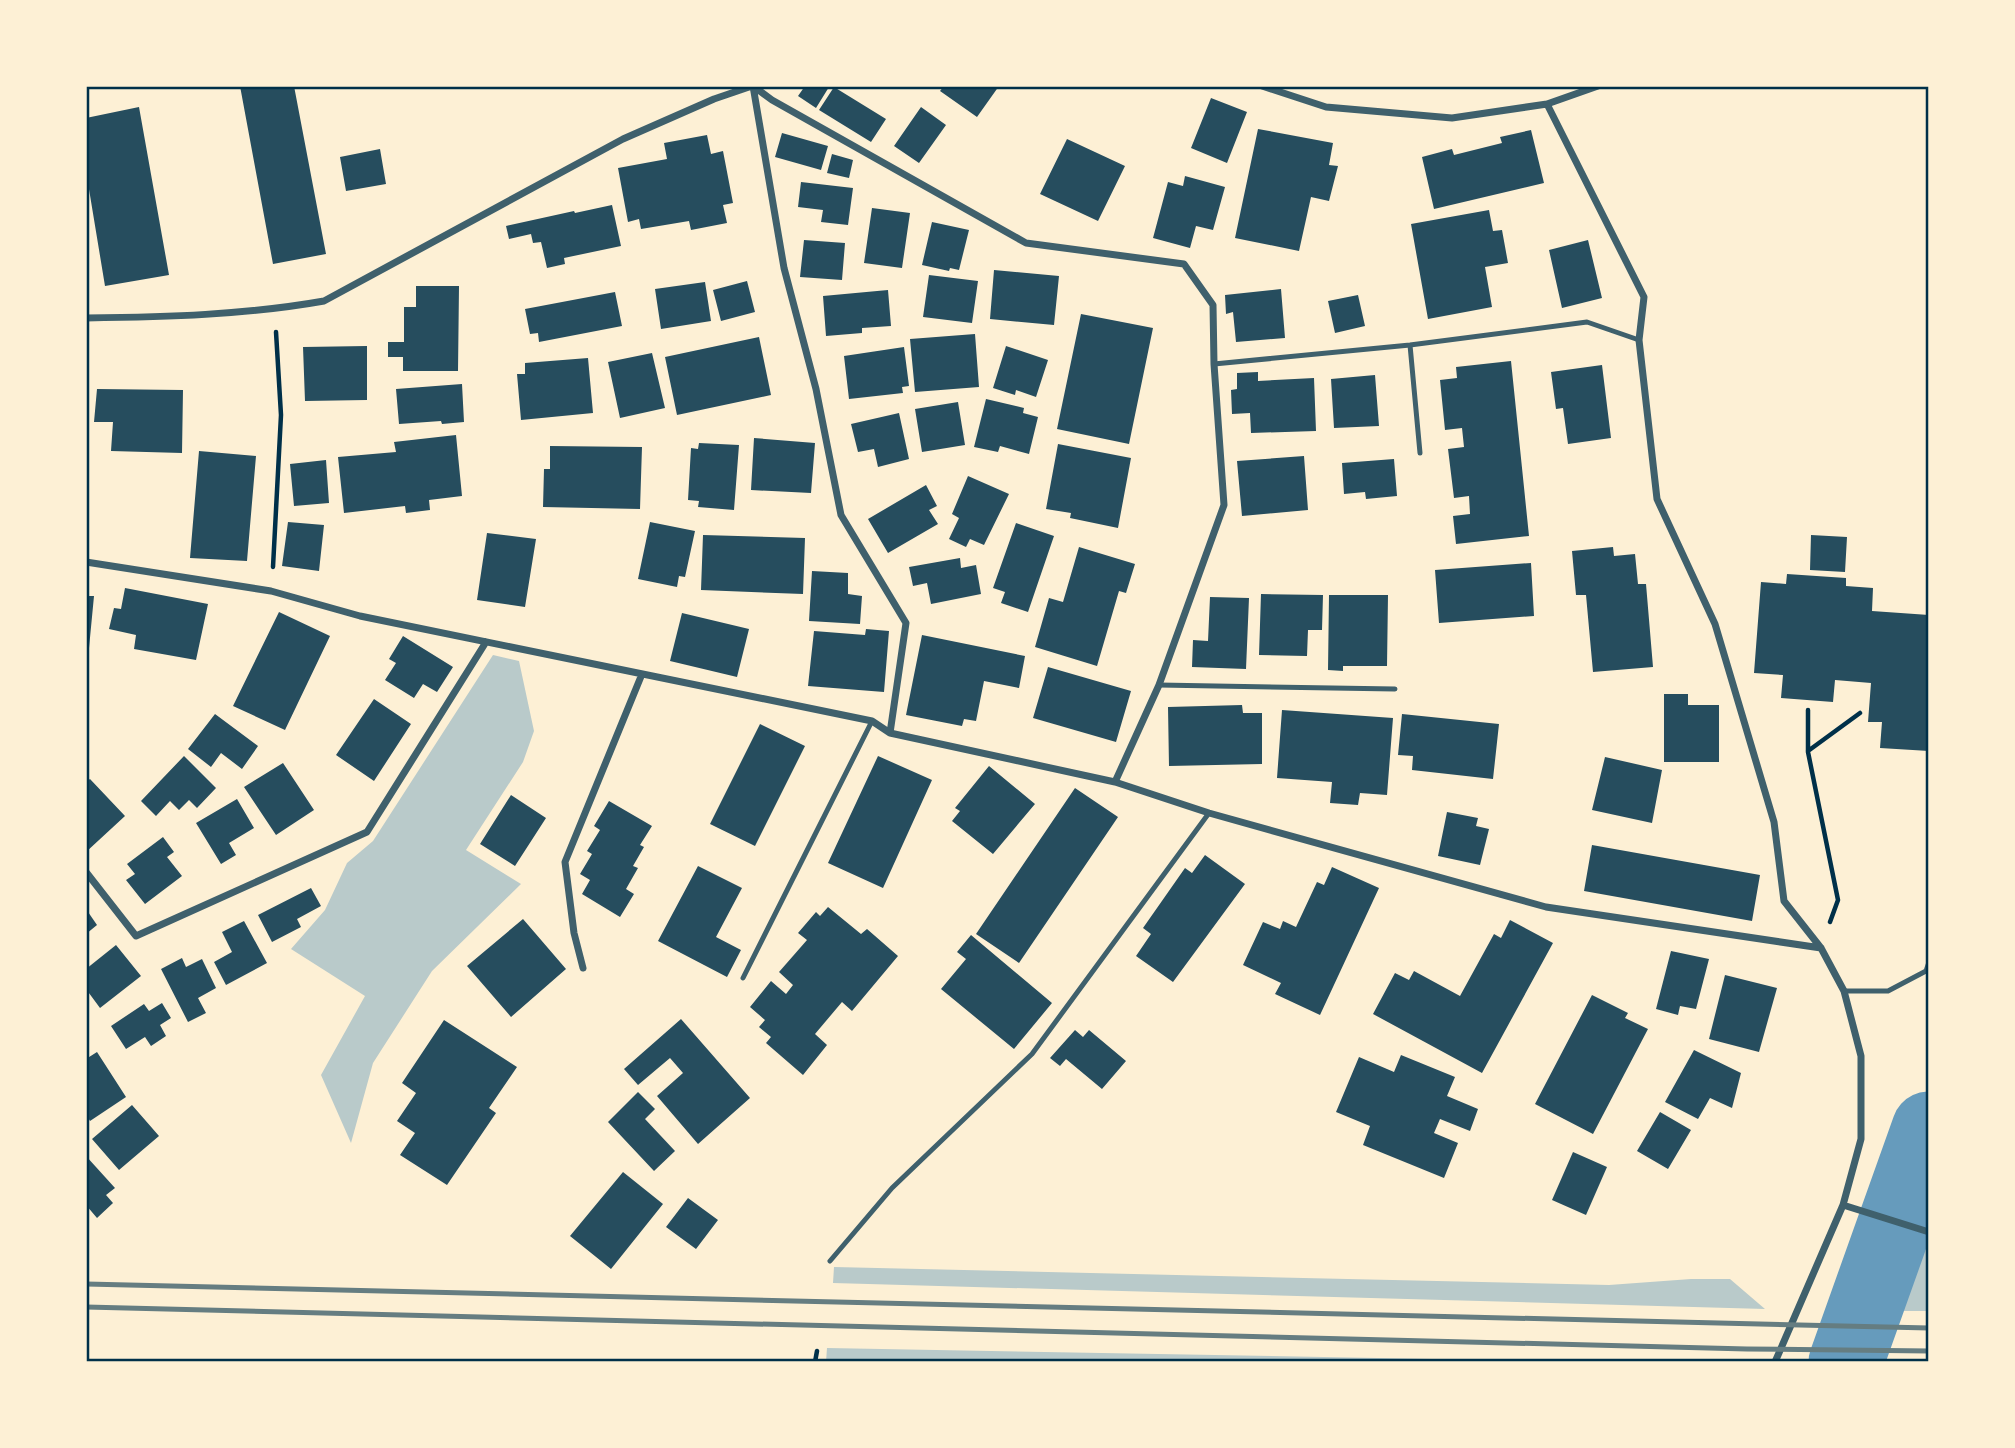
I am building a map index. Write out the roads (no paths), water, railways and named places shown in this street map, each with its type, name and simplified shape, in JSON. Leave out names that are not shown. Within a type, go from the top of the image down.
[{"type":"street","points":[[86,318],[193,316],[275,310],[324,301],[623,139],[713,99],[753,86]]},
{"type":"street","points":[[753,86],[772,100],[1026,243],[1184,264],[1213,305],[1214,363],[1224,505],[1159,685],[1115,782]]},
{"type":"street","points":[[753,86],[785,268],[816,389],[841,515],[906,623],[890,733]]},
{"type":"street","points":[[1262,86],[1326,107],[1452,118],[1547,104],[1598,86]]},
{"type":"street","points":[[1547,104],[1644,297],[1639,340],[1657,499],[1715,624],[1774,822],[1784,901],[1821,948],[1844,991],[1861,1056],[1861,1139],[1843,1205],[1775,1362]]},
{"type":"street","points":[[86,562],[271,591],[360,615],[872,721],[890,733],[1115,782],[1209,813],[1546,907],[1821,948]]},
{"type":"street","points":[[86,872],[136,936],[367,832],[486,642]]},
{"type":"street","points":[[583,968],[574,933],[565,862],[642,674]]},
{"type":"street","points":[[1843,1205],[1929,1232]]},
{"type":"lane","points":[[1214,363],[1410,345],[1587,322],[1639,340]]},
{"type":"lane","points":[[1410,345],[1420,453]]},
{"type":"lane","points":[[1159,685],[1395,689]]},
{"type":"lane","points":[[743,978],[872,721]]},
{"type":"lane","points":[[830,1261],[892,1188],[1032,1054],[1209,813]]},
{"type":"lane","points":[[1844,991],[1888,991],[1926,971],[1929,962]]},
{"type":"waterway","points":[[1846,1362],[1929,1129]]},
{"type":"railway","points":[[86,1284],[1929,1328]]},
{"type":"railway","points":[[86,1307],[1747,1349],[1929,1351]]}]
